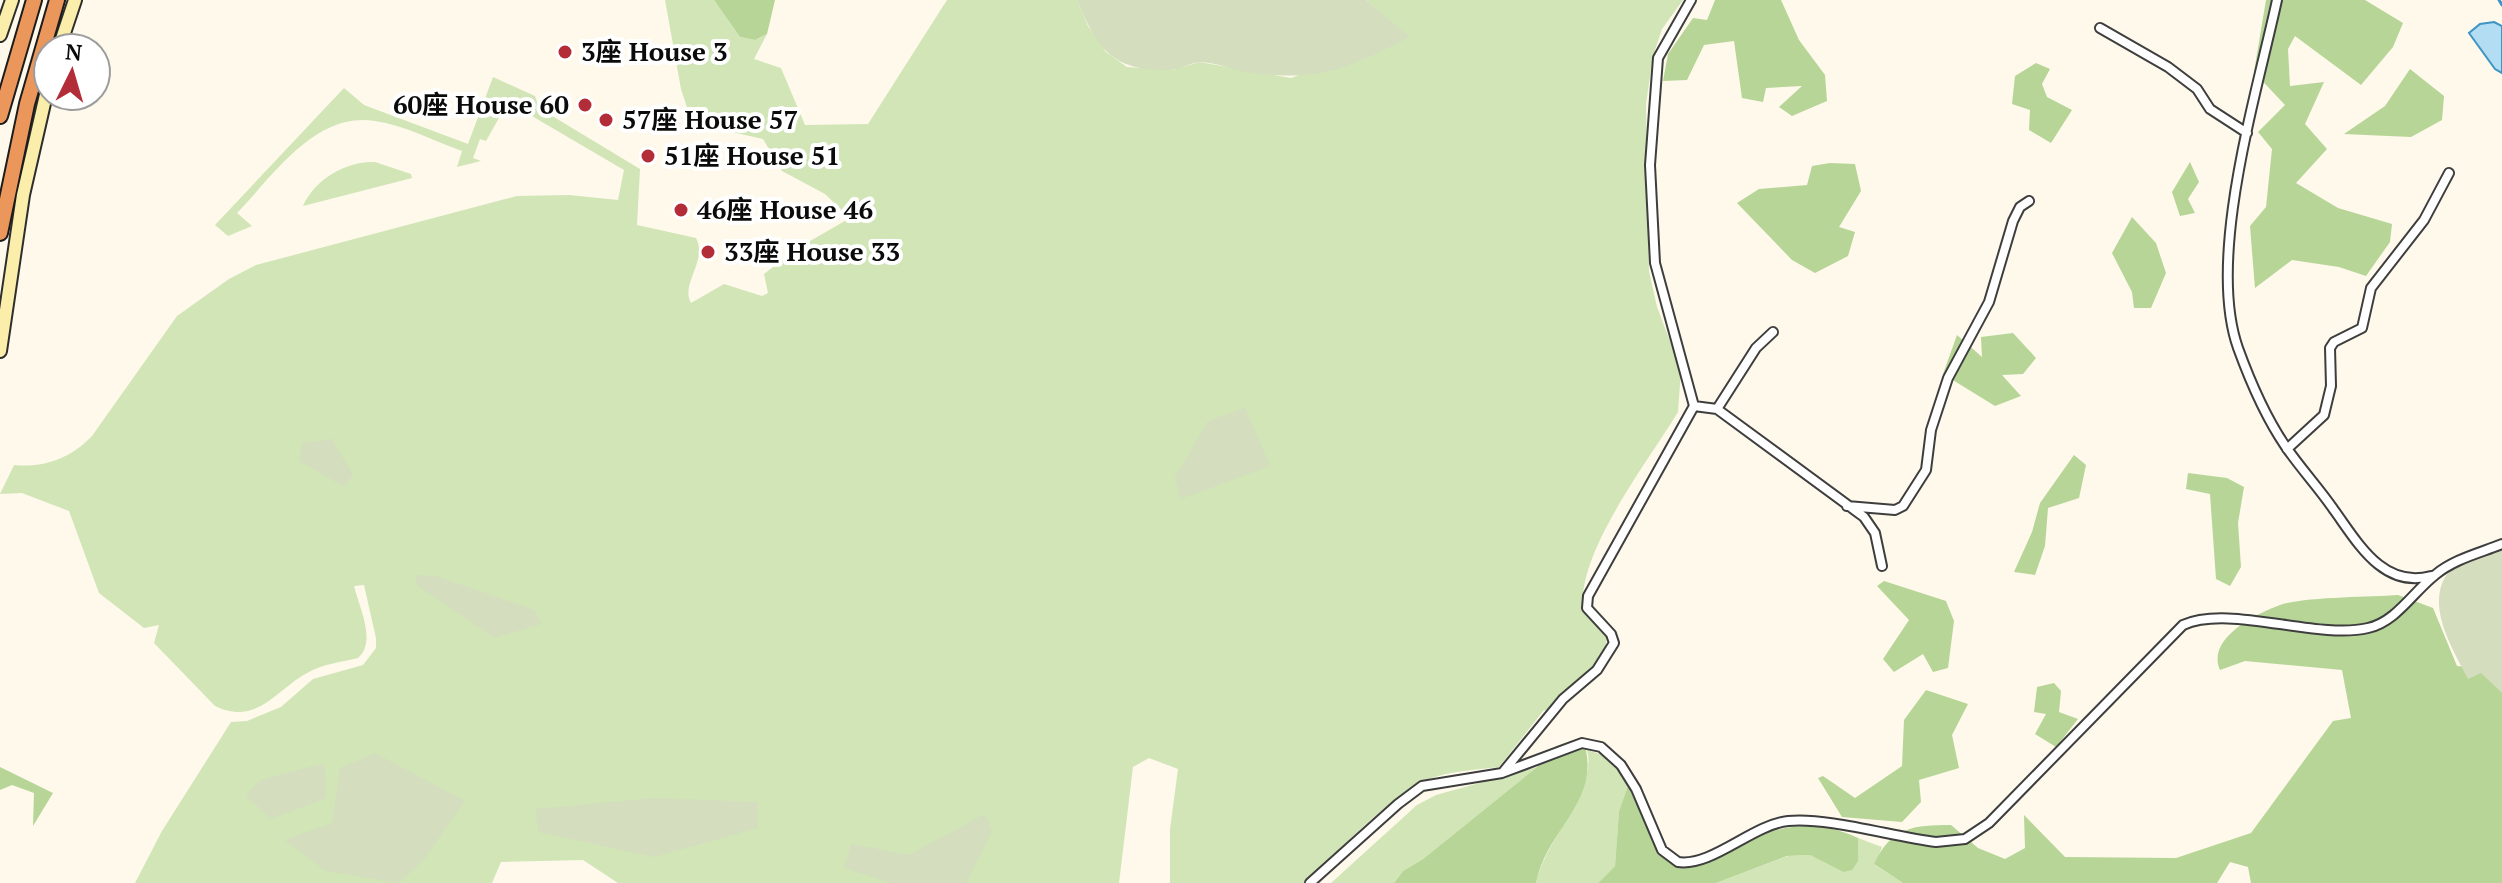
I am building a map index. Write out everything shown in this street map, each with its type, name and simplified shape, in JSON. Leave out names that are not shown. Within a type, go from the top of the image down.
[{"type":"highway","points":[[0,116],[34,0]]},
{"type":"highway","points":[[0,233],[27,104],[57,0]]},
{"type":"street","points":[[0,35],[12,0]]},
{"type":"street","points":[[64,32],[75,0]]},
{"type":"street","points":[[1502,773],[1563,699],[1597,670],[1614,643],[1611,634],[1587,608],[1588,596],[1694,406],[1655,263],[1650,165],[1658,58],[1691,0]]},
{"type":"street","points":[[2277,0],[2236,189],[2229,267],[2237,346],[2287,449],[2365,551],[2395,577],[2412,581],[2433,575]]},
{"type":"street","points":[[2100,28],[2168,67],[2197,89],[2210,109],[2247,133]]},
{"type":"street","points":[[0,351],[29,166],[42,112]]},
{"type":"street","points":[[2287,449],[2324,415],[2331,386],[2330,348],[2334,342],[2362,328],[2371,288],[2424,220],[2449,173]]},
{"type":"street","points":[[1847,506],[1895,510],[1903,506],[1926,470],[1931,430],[1948,378],[1989,302],[2013,221],[2020,207],[2029,201]]},
{"type":"street","points":[[1717,409],[1756,348],[1773,332]]},
{"type":"street","points":[[1694,406],[1717,409],[1864,517],[1875,533],[1882,566]]},
{"type":"street","points":[[1310,883],[1422,786],[1502,773],[1571,744],[1587,743],[1601,747],[1631,779],[1665,854],[1682,863],[1787,821],[1956,842],[1989,823],[2183,625],[2210,620],[2363,629],[2388,619],[2433,575],[2448,565],[2502,544]]},
{"type":"green space","points":[[665,0],[714,0],[740,37],[755,40],[767,34],[754,59],[781,68],[805,125],[868,124],[947,0],[1077,0],[1088,26],[1106,52],[1127,67],[1173,70],[1199,62],[1291,78],[1409,37],[1366,0],[1683,0],[1662,29],[1653,56],[1646,104],[1649,271],[1657,307],[1681,370],[1678,412],[1617,508],[1591,562],[1584,588],[1583,611],[1607,634],[1605,651],[1556,716],[1544,710],[1499,767],[1444,775],[1411,788],[1379,812],[1304,883],[1170,883],[1170,829],[1178,769],[1149,758],[1133,767],[1119,883],[618,883],[583,860],[501,862],[492,883],[135,883],[162,831],[231,722],[247,721],[281,707],[313,679],[363,665],[376,648],[364,585],[354,586],[366,634],[366,643],[358,658],[314,669],[255,708],[243,712],[215,706],[154,643],[159,625],[144,628],[99,593],[69,511],[22,493],[0,494],[14,465],[36,465],[57,460],[84,444],[177,316],[229,279],[256,265],[517,196],[569,195],[618,200],[624,170],[508,102],[486,141],[480,139],[473,158],[481,161],[457,167],[462,151],[408,130],[375,121],[353,121],[333,126],[297,149],[237,213],[252,226],[228,236],[215,225],[344,88],[364,105],[468,144],[493,77],[535,96],[539,108],[640,169],[637,225],[696,238],[699,255],[689,288],[691,303],[724,284],[762,296],[768,293],[764,274],[798,248],[850,218],[825,194],[782,171],[763,139],[692,123],[681,89]]},
{"type":"green space","points":[[714,0],[775,0],[767,34],[755,40],[740,37]]},
{"type":"green space","points":[[1077,0],[1366,0],[1410,37],[1352,64],[1317,73],[1253,73],[1199,62],[1174,70],[1150,69],[1134,67],[1110,54],[1092,32]]},
{"type":"green space","points":[[1715,0],[1781,0],[1799,40],[1825,75],[1827,101],[1792,116],[1779,107],[1802,86],[1766,88],[1763,102],[1742,98],[1734,41],[1704,45],[1687,80],[1663,81],[1668,54],[1693,18],[1707,20]]},
{"type":"green space","points":[[2266,0],[2365,0],[2403,23],[2393,47],[2361,85],[2295,36],[2288,49],[2290,86],[2324,82],[2305,124],[2327,149],[2296,183],[2338,208],[2392,224],[2390,242],[2366,276],[2339,267],[2292,260],[2255,288],[2250,226],[2266,207],[2272,149],[2258,132],[2285,105],[2254,72]]},
{"type":"green space","points":[[2036,63],[2050,69],[2042,84],[2047,97],[2072,110],[2051,143],[2029,130],[2030,110],[2012,104],[2015,76]]},
{"type":"green space","points":[[2410,69],[2444,96],[2442,120],[2411,137],[2344,134],[2385,106]]},
{"type":"green space","points":[[375,162],[411,174],[412,178],[303,206],[323,180],[343,168]]},
{"type":"green space","points":[[2190,162],[2199,182],[2188,199],[2195,213],[2180,216],[2172,192]]},
{"type":"green space","points":[[1855,164],[1861,191],[1839,227],[1855,232],[1848,256],[1815,273],[1792,260],[1737,203],[1759,189],[1807,185],[1812,166]]},
{"type":"green space","points":[[2132,217],[2156,243],[2166,273],[2151,308],[2134,308],[2132,292],[2112,253]]},
{"type":"green space","points":[[2013,333],[2036,358],[2023,374],[2002,375],[2021,396],[1995,406],[1943,374],[1957,335],[1982,357],[1981,337]]},
{"type":"green space","points":[[1245,408],[1270,466],[1181,499],[1175,477],[1208,421]]},
{"type":"green space","points":[[332,439],[353,475],[344,487],[300,461],[302,443]]},
{"type":"green space","points":[[2074,455],[2086,465],[2079,498],[2048,508],[2045,546],[2035,575],[2014,572],[2032,532],[2040,503]]},
{"type":"green space","points":[[2188,473],[2227,478],[2244,487],[2238,523],[2241,567],[2230,586],[2216,579],[2210,494],[2186,489]]},
{"type":"green space","points":[[2502,548],[2502,693],[2481,673],[2468,679],[2443,625],[2439,596],[2450,570]]},
{"type":"green space","points":[[415,575],[435,576],[535,610],[541,624],[494,638],[418,586]]},
{"type":"green space","points":[[1884,581],[1946,601],[1954,621],[1948,668],[1933,672],[1923,654],[1894,672],[1883,659],[1909,620],[1877,586]]},
{"type":"green space","points":[[2398,595],[2433,608],[2457,666],[2502,671],[2502,883],[2251,883],[2248,867],[2230,862],[2217,883],[1903,883],[1874,864],[1896,835],[1915,828],[1938,825],[1951,825],[1978,848],[2005,859],[2025,848],[2024,815],[2065,857],[2176,858],[2251,833],[2333,721],[2351,718],[2342,670],[2245,661],[2220,670],[2220,648],[2226,638],[2246,621],[2290,602]]},
{"type":"green space","points":[[2054,683],[2061,691],[2059,712],[2078,719],[2056,747],[2035,734],[2046,714],[2034,712],[2037,687]]},
{"type":"green space","points":[[1926,690],[1968,704],[1952,735],[1959,768],[1919,780],[1921,802],[1902,822],[1842,817],[1818,778],[1823,776],[1855,798],[1902,766],[1904,720]]},
{"type":"green space","points":[[1582,737],[1587,759],[1581,796],[1542,863],[1536,883],[1394,883],[1403,871],[1423,859],[1537,767],[1556,746]]},
{"type":"green space","points":[[1587,750],[1610,757],[1628,786],[1619,811],[1615,866],[1598,883],[1536,883],[1548,851],[1585,782]]},
{"type":"green space","points":[[375,753],[465,801],[422,862],[398,883],[326,871],[284,840],[332,823],[340,768]]},
{"type":"green space","points":[[324,763],[326,798],[271,819],[245,795],[261,780]]},
{"type":"green space","points":[[0,767],[53,793],[33,826],[34,793],[12,785],[0,790]]},
{"type":"green space","points":[[1537,767],[1423,859],[1403,871],[1394,883],[1331,883],[1417,805],[1436,795]]},
{"type":"green space","points":[[1628,786],[1660,855],[1692,865],[1753,837],[1793,827],[1814,826],[1858,838],[1858,861],[1852,870],[1843,872],[1810,855],[1787,856],[1716,883],[1598,883],[1615,866],[1619,811]]},
{"type":"green space","points":[[657,798],[758,802],[758,828],[654,857],[538,832],[536,809]]},
{"type":"green space","points":[[985,814],[992,831],[966,883],[891,883],[844,868],[851,844],[909,855]]},
{"type":"green space","points":[[1858,838],[1882,847],[1875,865],[1903,883],[1716,883],[1788,856],[1810,855],[1843,872],[1858,861]]},
{"type":"water","points":[[2494,22],[2502,26],[2502,73],[2495,69],[2469,33],[2480,24]]},
{"type":"waterway","points":[[2499,0],[2502,5]]},
{"type":"place","name":"3座 House 3","points":[[565,52]]},
{"type":"place","name":"60座 House 60","points":[[585,105]]},
{"type":"place","name":"57座 House 57","points":[[606,120]]},
{"type":"place","name":"51座 House 51","points":[[648,156]]},
{"type":"place","name":"46座 House 46","points":[[681,210]]},
{"type":"place","name":"33座 House 33","points":[[708,252]]}]
